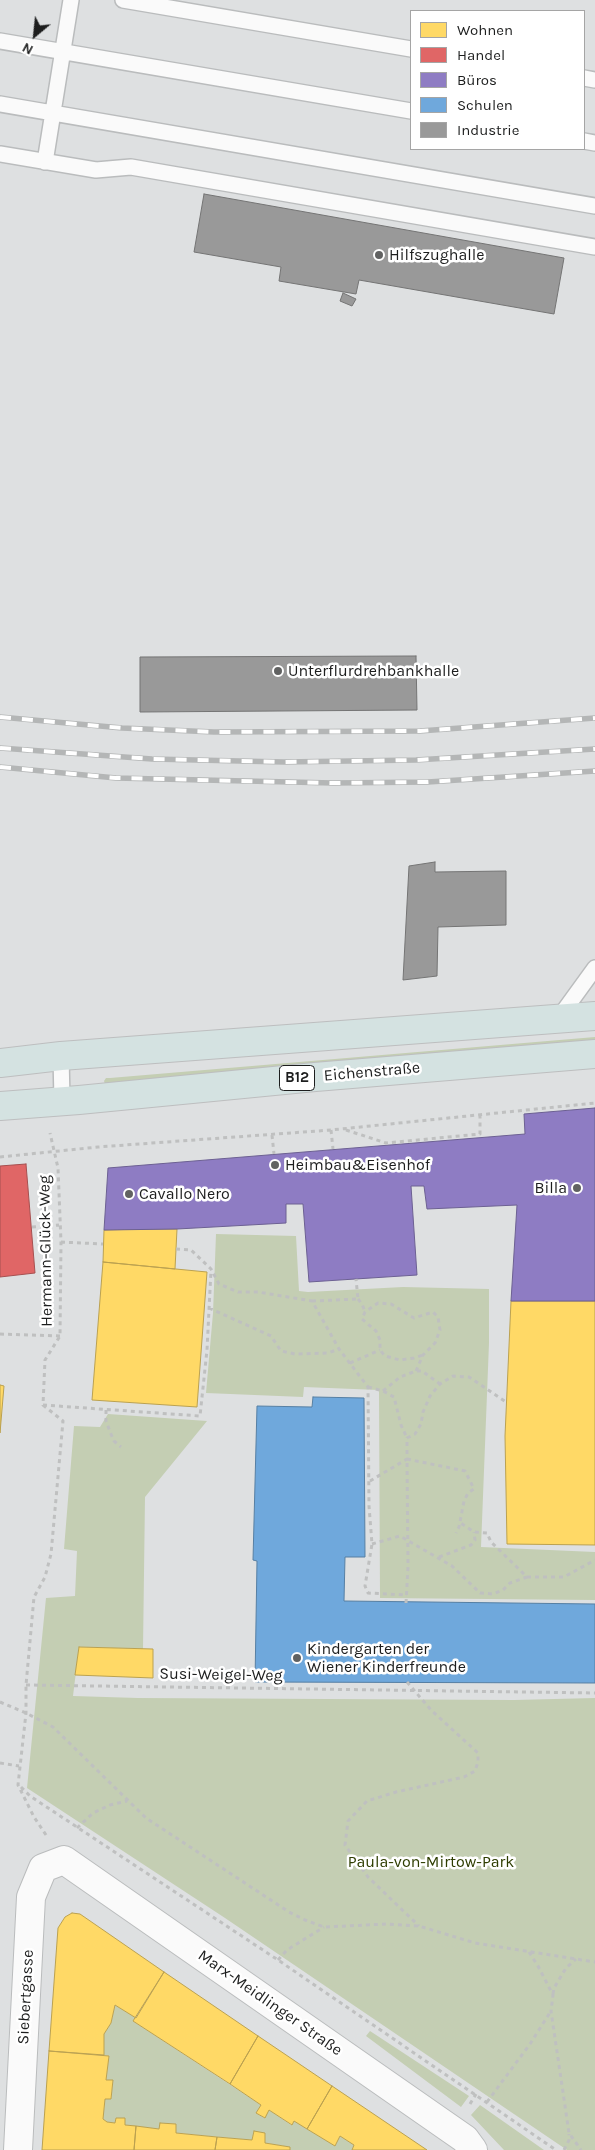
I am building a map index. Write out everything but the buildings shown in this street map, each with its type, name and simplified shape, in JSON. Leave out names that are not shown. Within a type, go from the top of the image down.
[{"type":"main road","points":[[0,1063],[61,1056],[595,1016]]},
{"type":"main road","name":"Eichenstraße","points":[[0,1106],[595,1054]]},
{"type":"street","name":"Siebertgasse","points":[[18,2150],[31,1897],[43,1868],[64,1860]]},
{"type":"street","name":"Marx-Meidlinger Straße","points":[[64,1860],[465,2139],[473,2150]]},
{"type":"lane","points":[[45,162],[71,0]]},
{"type":"lane","points":[[124,0],[410,49]]},
{"type":"lane","points":[[0,41],[410,111]]},
{"type":"lane","points":[[0,104],[595,206]]},
{"type":"lane","points":[[0,154],[96,170],[131,167],[595,247]]},
{"type":"lane","points":[[558,1019],[595,968]]},
{"type":"lane","points":[[61,1056],[62,1100]]},
{"type":"path","points":[[0,1157],[343,1129],[573,1107],[595,1103]]},
{"type":"path","points":[[343,1129],[386,1142],[480,1134],[480,1116]]},
{"type":"path","name":"Hermann-Glück-Weg","points":[[43,1404],[45,1360],[60,1336],[61,1242],[58,1168],[49,1128]]},
{"type":"path","points":[[331,1130],[333,1149]]},
{"type":"path","points":[[272,1135],[274,1154]]},
{"type":"path","points":[[32,1227],[59,1225]]},
{"type":"path","points":[[61,1242],[103,1244]]},
{"type":"path","points":[[176,1249],[191,1250],[211,1269],[219,1284],[238,1292],[258,1292],[312,1301],[358,1299]]},
{"type":"path","points":[[43,1404],[200,1416],[207,1350],[211,1269]]},
{"type":"path","points":[[356,1280],[358,1299],[365,1312]]},
{"type":"path","points":[[312,1301],[339,1349],[368,1387],[372,1544],[364,1586],[368,1593],[407,1595]]},
{"type":"path","points":[[378,1303],[391,1304],[414,1318],[433,1312],[438,1317],[440,1330],[435,1343],[423,1354],[414,1358],[400,1360],[385,1356],[380,1350],[380,1340],[376,1331],[362,1319],[365,1312],[378,1303]]},
{"type":"path","points":[[209,1308],[271,1336],[281,1351],[295,1354],[328,1353],[339,1349]]},
{"type":"path","points":[[0,1334],[60,1336]]},
{"type":"path","points":[[350,1363],[380,1350]]},
{"type":"path","points":[[416,1371],[423,1354]]},
{"type":"path","points":[[383,1390],[400,1377],[416,1371],[422,1371],[440,1384]]},
{"type":"path","points":[[407,1438],[415,1434],[421,1424],[423,1412],[430,1396],[440,1384],[454,1376],[469,1377],[506,1402]]},
{"type":"path","points":[[368,1387],[383,1390],[394,1397],[401,1425],[407,1438],[408,1540],[406,1603]]},
{"type":"path","points":[[43,1404],[63,1421],[51,1554],[45,1577],[34,1597],[26,1685],[26,1713],[18,1785],[34,1817],[64,1860]]},
{"type":"path","points":[[106,1410],[106,1421],[110,1434],[121,1447]]},
{"type":"path","points":[[369,1481],[407,1459],[465,1471],[474,1489],[468,1493],[464,1501],[456,1533]]},
{"type":"path","points":[[459,1522],[474,1532],[486,1533],[491,1542],[527,1577]]},
{"type":"path","points":[[438,1558],[471,1545],[475,1540],[474,1532]]},
{"type":"path","points":[[372,1544],[400,1536],[452,1566],[480,1593],[493,1594],[503,1590],[510,1583],[527,1577],[564,1576],[595,1560]]},
{"type":"path","points":[[407,1682],[431,1710],[478,1753],[475,1771],[464,1777],[396,1792],[367,1801],[348,1821],[345,1845],[368,1877],[419,1926]]},
{"type":"path","name":"Susi-Weigel-Weg","points":[[26,1685],[595,1693]]},
{"type":"path","points":[[0,1702],[53,1727],[146,1818],[289,1912],[324,1927],[387,1924],[419,1926],[475,1943],[595,1962]]},
{"type":"path","points":[[0,1762],[19,1766]]},
{"type":"path","points":[[18,1785],[30,1796],[77,1828],[278,1960],[556,2150]]},
{"type":"path","points":[[77,1828],[93,1813],[128,1801]]},
{"type":"path","points":[[278,1960],[287,1950],[324,1927]]},
{"type":"path","points":[[529,1952],[553,1995]]},
{"type":"path","points":[[564,2150],[569,2133],[551,2011],[554,1988],[566,1968],[576,1959]]},
{"type":"path","points":[[487,2102],[530,2044],[551,2011]]},
{"type":"path","points":[[569,2133],[581,2150]]},
{"type":"green space","points":[[595,1037],[595,1045],[105,1084],[104,1081],[106,1078]]},
{"type":"green space","points":[[216,1234],[296,1236],[299,1291],[403,1287],[489,1289],[489,1343],[481,1547],[595,1552],[595,1600],[380,1598],[379,1390],[304,1387],[303,1397],[206,1393],[213,1313]]},
{"type":"green space","name":"Paula-von-Mirtow-Park","points":[[108,1414],[207,1421],[145,1497],[143,1649],[79,1647],[73,1696],[514,1700],[595,1698],[595,2150],[567,2150],[225,1918],[27,1788],[46,1598],[75,1596],[77,1551],[64,1549],[74,1426],[100,1427]]},
{"type":"green space","points":[[115,2005],[136,2018],[133,2021],[261,2105],[256,2113],[264,2118],[269,2110],[291,2125],[294,2121],[335,2146],[340,2136],[354,2145],[352,2150],[290,2150],[289,2147],[265,2143],[254,2131],[252,2140],[176,2133],[176,2124],[161,2123],[159,2129],[125,2125],[125,2118],[116,2118],[115,2123],[107,2122],[103,2119],[105,2099],[111,2099],[113,2081],[106,2080],[109,2056],[104,2055],[104,2034],[111,2023]]},
{"type":"green space","points":[[370,2031],[469,2096],[461,2107],[366,2036]]},
{"type":"green space","points":[[480,2105],[544,2150],[504,2150],[471,2115]]},
{"type":"railway","points":[[0,717],[122,728],[214,732],[420,731],[595,718]]},
{"type":"railway","points":[[0,748],[152,759],[284,762],[416,760],[595,749]]},
{"type":"railway","points":[[0,767],[116,778],[333,783],[428,782],[595,771]]},
{"type":"place","name":"Hilfszughalle","points":[[379,255]]},
{"type":"place","name":"Unterflurdrehbankhalle","points":[[278,671]]},
{"type":"place","name":"Heimbau&Eisenhof","points":[[275,1165]]},
{"type":"place","name":"Billa","points":[[577,1188]]},
{"type":"place","name":"Cavallo Nero","points":[[129,1194]]},
{"type":"place","name":"Kindergarten der Wiener Kinderfreunde","points":[[297,1658]]}]
